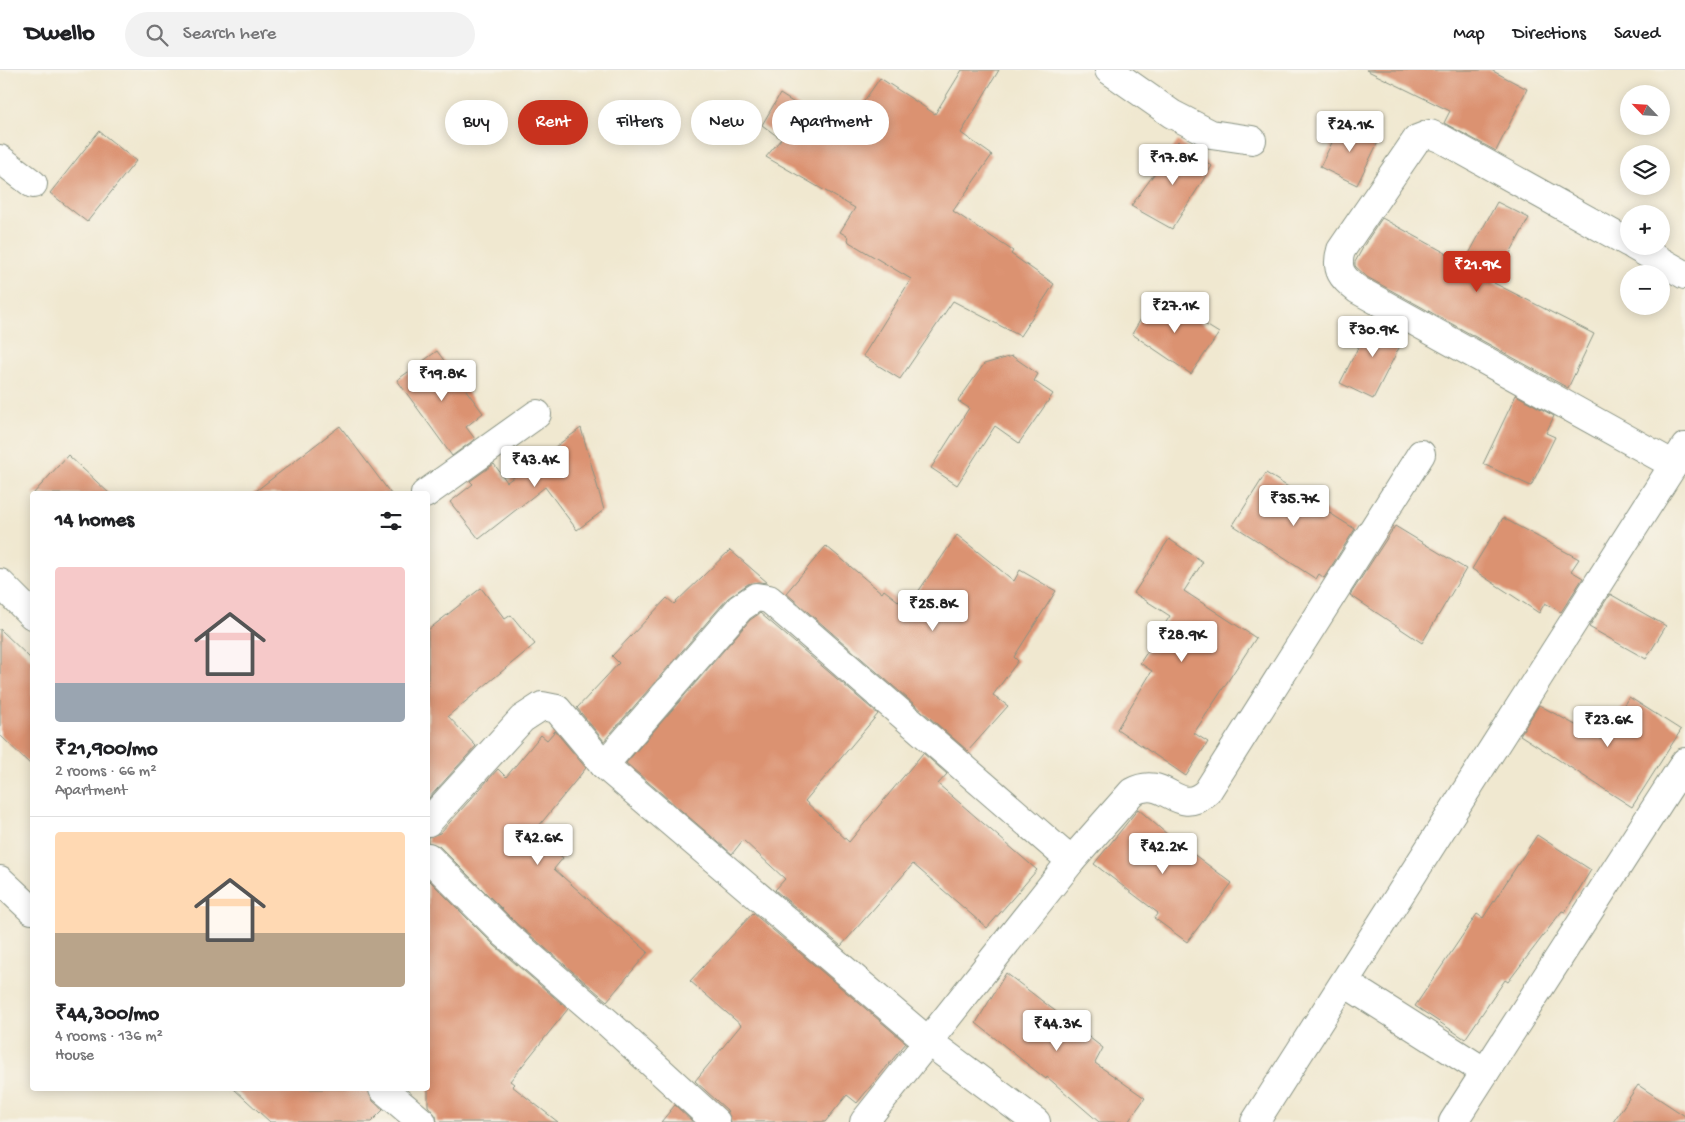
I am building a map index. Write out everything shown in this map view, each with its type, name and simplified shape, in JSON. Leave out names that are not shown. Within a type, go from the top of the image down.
[{"type":"street","points":[[1109,70],[1172,114],[1211,134],[1252,140]]},
{"type":"street","points":[[1256,1122],[1679,456],[1358,290],[1342,275],[1338,262],[1341,250],[1417,139],[1430,134],[1620,238]]},
{"type":"street","points":[[0,159],[34,184]]},
{"type":"street","points":[[1650,255],[1685,275]]},
{"type":"street","points":[[429,491],[537,414]]},
{"type":"street","points":[[864,1122],[1071,861],[1132,792],[1143,786],[1156,787],[1184,801],[1197,801],[1207,792],[1421,454]]},
{"type":"street","points":[[0,583],[30,613]]},
{"type":"street","points":[[604,765],[740,608],[756,597],[769,599],[1071,861]]},
{"type":"street","points":[[430,820],[522,719],[542,706],[557,709],[604,765],[929,1042],[1036,1122]]},
{"type":"street","points":[[1453,1122],[1685,762]]},
{"type":"street","points":[[430,859],[506,935],[607,1022],[716,1122]]},
{"type":"street","points":[[0,880],[30,908]]},
{"type":"street","points":[[1345,983],[1485,1072]]},
{"type":"street","points":[[385,1091],[422,1122]]},
{"type":"building","points":[[962,70],[999,70],[961,133],[992,155],[953,211],[1013,251],[1011,254],[1054,284],[1020,336],[953,301],[900,379],[863,356],[911,279],[849,242],[847,236],[840,232],[855,208],[766,157],[776,145],[889,145],[889,100],[865,100],[880,78],[935,114]]},
{"type":"building","points":[[1366,70],[1491,70],[1527,89],[1496,151],[1444,123],[1450,111]]},
{"type":"building","points":[[780,94],[790,100],[777,100]]},
{"type":"building","points":[[772,108],[772,132],[762,125]]},
{"type":"building","points":[[1342,122],[1379,140],[1357,185],[1320,167]]},
{"type":"building","points":[[99,131],[136,161],[87,222],[50,193]]},
{"type":"building","points":[[1178,141],[1212,166],[1172,229],[1131,206]]},
{"type":"building","points":[[1497,202],[1529,218],[1494,283],[1594,334],[1568,388],[1367,277],[1355,266],[1355,262],[1366,242],[1382,218],[1464,263]]},
{"type":"building","points":[[1156,294],[1219,333],[1191,374],[1132,334]]},
{"type":"building","points":[[1374,316],[1406,334],[1373,399],[1340,383]]},
{"type":"building","points":[[437,351],[483,413],[466,427],[475,439],[452,456],[397,380]]},
{"type":"building","points":[[1012,356],[1038,374],[1034,381],[1053,394],[1019,443],[995,426],[957,485],[931,468],[969,408],[958,401],[984,364]]},
{"type":"building","points":[[1516,395],[1554,416],[1546,433],[1555,437],[1531,486],[1483,464]]},
{"type":"building","points":[[340,426],[389,491],[256,491]]},
{"type":"building","points":[[581,428],[604,510],[577,530],[545,487],[479,539],[450,502],[473,484],[470,481],[494,464],[507,482]]},
{"type":"building","points":[[68,455],[107,491],[36,491]]},
{"type":"building","points":[[1266,473],[1355,529],[1324,578],[1319,574],[1316,579],[1233,525]]},
{"type":"building","points":[[1503,518],[1579,559],[1571,571],[1583,578],[1561,612],[1545,603],[1539,613],[1472,569]]},
{"type":"building","points":[[1395,526],[1466,569],[1422,643],[1350,595]]},
{"type":"building","points":[[957,535],[1014,581],[1020,570],[1056,591],[1014,657],[1018,661],[993,695],[1008,706],[968,751],[786,593],[826,546],[882,593],[884,590],[907,608]]},
{"type":"building","points":[[1169,539],[1203,562],[1184,591],[1256,638],[1194,733],[1208,742],[1186,776],[1117,729],[1152,671],[1140,663],[1170,616],[1134,593]]},
{"type":"building","points":[[730,550],[768,583],[748,584],[728,598],[604,741],[577,708],[619,663],[612,656],[667,598],[674,604]]},
{"type":"building","points":[[481,588],[505,619],[511,615],[535,644],[448,716],[476,746],[430,797],[430,628]]},
{"type":"building","points":[[1610,594],[1666,626],[1646,659],[1589,627]]},
{"type":"building","points":[[760,613],[878,714],[805,801],[849,842],[923,753],[947,774],[938,784],[1037,870],[987,928],[913,864],[841,946],[775,890],[785,879],[743,840],[732,854],[626,763],[750,620]]},
{"type":"building","points":[[0,629],[30,658],[30,764],[0,735]]},
{"type":"building","points":[[1629,697],[1681,730],[1632,807],[1520,735],[1539,705],[1601,739]]},
{"type":"building","points":[[555,731],[586,768],[534,832],[563,858],[554,869],[648,952],[607,1001],[517,924],[439,846],[430,843],[430,836],[440,833],[498,769],[506,777],[541,735],[547,740]]},
{"type":"building","points":[[1138,809],[1168,835],[1232,883],[1187,942],[1154,918],[1158,913],[1094,864]]},
{"type":"building","points":[[1537,835],[1591,870],[1565,912],[1562,911],[1508,982],[1505,980],[1465,1039],[1415,1006],[1477,914],[1483,918]]},
{"type":"building","points":[[430,881],[495,946],[568,1009],[510,1081],[514,1084],[512,1086],[558,1122],[437,1122],[436,1116],[428,1106],[428,1091],[430,1091]]},
{"type":"building","points":[[753,913],[906,1043],[857,1103],[847,1095],[825,1122],[731,1122],[727,1110],[695,1081],[741,1025],[690,981]]},
{"type":"building","points":[[1006,973],[1103,1048],[1095,1063],[1145,1098],[1128,1122],[1099,1122],[1047,1077],[1046,1079],[976,1023]]},
{"type":"building","points":[[1638,1085],[1685,1116],[1685,1122],[1613,1122]]},
{"type":"building","points":[[236,1091],[369,1091],[373,1101],[383,1110],[371,1122],[270,1122]]},
{"type":"building","points":[[675,1105],[693,1122],[661,1122]]}]
